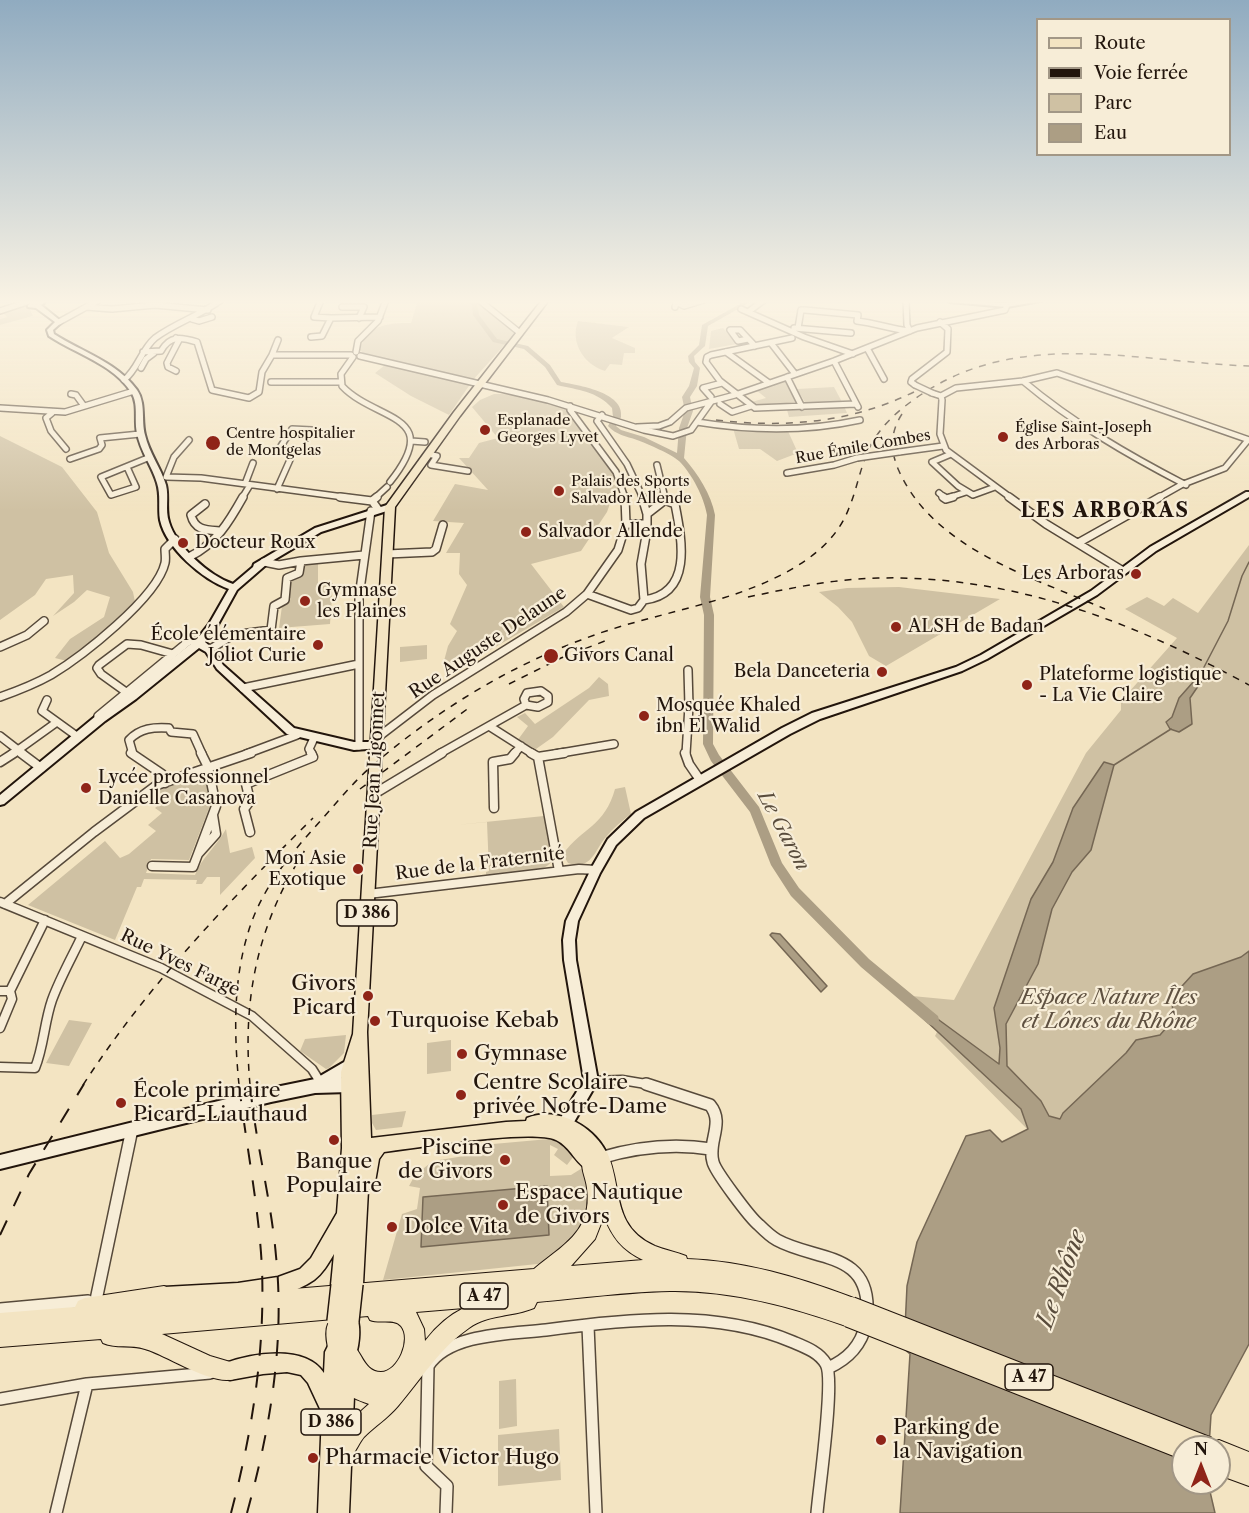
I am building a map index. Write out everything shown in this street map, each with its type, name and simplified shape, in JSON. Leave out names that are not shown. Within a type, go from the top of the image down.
[{"type":"highway","points":[[596,1161],[606,1172],[612,1215],[620,1231],[638,1249],[655,1257],[699,1269]]},
{"type":"highway","points":[[533,1279],[558,1267],[581,1243],[591,1224],[597,1197],[596,1161]]},
{"type":"highway","name":"A 47","points":[[0,1323],[638,1270],[699,1269],[736,1272],[771,1279],[1171,1444]]},
{"type":"highway","points":[[341,1453],[356,1430],[402,1387],[440,1338],[462,1319],[488,1308],[515,1302],[604,1293],[669,1281]]},
{"type":"highway","name":"A 47","points":[[0,1337],[669,1281],[710,1282],[754,1288],[850,1312],[1176,1435]]},
{"type":"highway","points":[[30,1320],[53,1313],[164,1296]]},
{"type":"highway","points":[[298,1311],[326,1318],[398,1312],[406,1318],[412,1328],[415,1341],[413,1356],[404,1372],[394,1379],[379,1383],[366,1379],[358,1371],[348,1352]]},
{"type":"highway","points":[[341,1325],[346,1373],[357,1389],[371,1395],[386,1394],[402,1387]]},
{"type":"highway","points":[[0,1337],[133,1335],[163,1344],[208,1365],[230,1371]]},
{"type":"highway","points":[[1231,1456],[1249,1463]]},
{"type":"highway","points":[[1231,1469],[1249,1476]]},
{"type":"main road","points":[[390,507],[491,371]]},
{"type":"main road","name":"Rue Jean Ligonnet","points":[[346,1292],[358,1233],[357,1069],[390,507]]},
{"type":"main road","points":[[349,1085],[357,1069]]},
{"type":"main road","name":"Rue Jean Ligonnet","points":[[346,1292],[344,1214],[356,1147],[349,1085]]},
{"type":"main road","points":[[356,1147],[506,1130],[543,1129],[567,1131],[576,1144],[596,1161]]},
{"type":"main road","points":[[358,1233],[366,1198],[371,1156],[381,1143]]},
{"type":"main road","points":[[164,1296],[240,1292],[292,1283],[307,1275],[314,1268],[344,1214]]},
{"type":"main road","name":"D 386","points":[[328,1513],[331,1412],[346,1292]]},
{"type":"main road","name":"D 386","points":[[339,1513],[348,1352],[341,1325]]},
{"type":"main road","points":[[230,1371],[283,1363],[301,1365],[315,1376],[331,1412]]},
{"type":"street","points":[[119,371],[126,374],[140,407],[140,434],[166,498],[165,521],[189,557],[232,587]]},
{"type":"street","points":[[126,374],[129,371]]},
{"type":"street","points":[[205,371],[212,390],[217,393],[249,398],[259,392],[263,371]]},
{"type":"street","points":[[344,371],[341,382],[346,391],[395,419],[408,433],[411,441],[407,456],[388,485],[372,501]]},
{"type":"street","points":[[422,371],[570,406],[673,436],[691,430],[711,399]]},
{"type":"street","points":[[712,371],[735,395],[751,406],[766,409],[858,406],[839,371]]},
{"type":"street","points":[[752,371],[769,383]]},
{"type":"street","points":[[792,371],[795,374]]},
{"type":"street","points":[[656,430],[670,422],[683,410],[711,399],[735,395],[806,371]]},
{"type":"street","points":[[879,371],[884,379]]},
{"type":"street","points":[[923,371],[911,382],[940,396],[956,388],[1023,381],[1059,374],[1249,441],[1225,468],[1185,485],[1078,543]]},
{"type":"street","points":[[787,377],[801,407]]},
{"type":"street","points":[[1023,381],[1044,399],[1090,431],[1149,467],[1185,485]]},
{"type":"street","points":[[271,382],[341,382]]},
{"type":"street","points":[[711,399],[703,388],[722,383]]},
{"type":"street","points":[[0,408],[52,413],[134,391]]},
{"type":"street","points":[[71,394],[76,395],[84,406]]},
{"type":"street","points":[[940,396],[942,410],[940,434],[943,446],[951,454],[1046,524],[1123,571]]},
{"type":"street","points":[[720,404],[732,412],[751,406]]},
{"type":"street","points":[[698,405],[705,410]]},
{"type":"street","name":"Rue Auguste Delaune","points":[[377,741],[433,695],[566,612],[587,594],[618,550],[626,524],[625,495],[616,472],[570,410],[570,406]]},
{"type":"street","points":[[52,413],[46,418],[46,422],[52,435],[66,449]]},
{"type":"street","points":[[587,594],[631,610],[638,608],[644,600],[642,561],[647,514],[634,474],[597,421],[602,415]]},
{"type":"street","points":[[697,422],[733,428],[786,429],[829,426],[860,420]]},
{"type":"street","points":[[277,489],[293,453],[281,446],[292,429],[312,430]]},
{"type":"street","points":[[70,459],[99,449],[102,445],[100,438],[140,434]]},
{"type":"street","points":[[189,440],[183,444],[174,458],[166,477],[372,501]]},
{"type":"street","points":[[411,441],[424,442]]},
{"type":"street","name":"Rue Émile Combes","points":[[787,473],[834,465],[857,458],[943,446]]},
{"type":"street","points":[[428,454],[437,456],[431,465],[468,471]]},
{"type":"street","points":[[951,454],[932,462],[966,492],[973,495],[995,487]]},
{"type":"street","points":[[128,467],[136,487],[111,495],[100,478],[150,457]]},
{"type":"street","points":[[189,557],[208,548],[221,531],[247,485],[253,463]]},
{"type":"street","points":[[657,465],[665,500]]},
{"type":"street","points":[[1241,500],[1249,487]]},
{"type":"street","points":[[939,493],[948,501],[966,492]]},
{"type":"street","points":[[567,1131],[575,1105],[591,1081],[570,960],[569,940],[572,921],[596,870],[612,842],[624,829],[640,815],[786,730],[822,714],[959,669],[1094,593],[1153,549],[1249,494]]},
{"type":"street","points":[[647,514],[665,500]]},
{"type":"street","points":[[644,600],[655,601],[664,596],[673,588],[679,572],[681,545],[678,516],[675,504],[665,500]]},
{"type":"street","points":[[359,746],[359,597],[364,555],[374,510],[372,501]]},
{"type":"street","points":[[205,504],[190,515],[193,524],[198,529],[221,531]]},
{"type":"street","points":[[92,725],[101,712],[126,692],[198,642],[213,626],[232,587],[264,563],[307,535],[374,510],[390,507]]},
{"type":"street","points":[[626,524],[647,524]]},
{"type":"street","points":[[387,554],[432,552],[436,549],[442,525]]},
{"type":"street","points":[[0,698],[52,674],[124,620],[150,589],[165,562],[167,555],[165,549],[175,539]]},
{"type":"street","points":[[264,563],[279,565],[364,555]]},
{"type":"street","points":[[208,650],[233,635],[271,630],[274,606],[285,600],[287,578],[299,573],[301,561]]},
{"type":"street","points":[[0,647],[27,635],[44,621]]},
{"type":"street","points":[[198,642],[208,650],[220,667],[297,735],[359,746],[377,741]]},
{"type":"street","points":[[126,692],[101,674],[97,668],[127,644],[141,645],[176,656]]},
{"type":"street","points":[[2,796],[132,696],[176,656]]},
{"type":"street","points":[[243,688],[359,664]]},
{"type":"street","points":[[688,670],[688,718],[684,755],[690,768],[703,778]]},
{"type":"street","points":[[47,700],[42,711],[78,737]]},
{"type":"street","points":[[374,794],[399,777],[526,705]]},
{"type":"street","points":[[0,762],[57,722]]},
{"type":"street","points":[[489,726],[538,757],[614,744]]},
{"type":"street","points":[[152,866],[193,867],[216,806],[208,767],[194,734],[171,732],[169,728],[146,728],[138,731],[129,740],[128,749],[162,774],[165,783]]},
{"type":"street","points":[[3,903],[149,791],[165,783],[297,735]]},
{"type":"street","points":[[0,736],[41,768]]},
{"type":"street","points":[[250,832],[244,809],[250,801],[246,784],[313,756],[309,749],[314,738]]},
{"type":"street","points":[[494,808],[493,762],[510,759],[521,746]]},
{"type":"street","points":[[538,757],[559,871]]},
{"type":"street","name":"Rue de la Fraternité","points":[[368,894],[559,871],[596,870]]},
{"type":"street","name":"Rue Yves Farge","points":[[3,903],[161,968],[252,1016],[312,1069],[320,1085]]},
{"type":"street","points":[[0,1028],[12,999],[5,991],[45,920]]},
{"type":"street","points":[[0,1067],[35,1068],[43,1049],[43,1033],[52,1000],[82,936]]},
{"type":"street","points":[[0,1162],[320,1085],[357,1069]]},
{"type":"street","points":[[591,1081],[610,1078],[646,1083],[710,1105],[716,1112],[717,1125],[711,1149],[713,1164],[756,1222],[770,1235],[789,1245],[847,1264],[862,1279],[869,1299],[864,1337],[849,1357],[828,1368]]},
{"type":"street","points":[[320,1085],[349,1085]]},
{"type":"street","points":[[96,1300],[132,1129]]},
{"type":"street","points":[[596,1161],[629,1149],[692,1145],[711,1149]]},
{"type":"street","points":[[0,1309],[164,1296]]},
{"type":"street","points":[[446,1513],[447,1486],[426,1466],[428,1366],[432,1358],[453,1346],[477,1338],[588,1326],[679,1320],[740,1323],[792,1340],[824,1361],[828,1368],[829,1391],[817,1513]]},
{"type":"street","points":[[588,1326],[596,1513]]},
{"type":"street","points":[[0,1399],[87,1384],[230,1371]]},
{"type":"street","points":[[56,1513],[87,1384]]},
{"type":"green space","points":[[378,371],[481,371],[449,415],[411,396],[375,373]]},
{"type":"green space","points":[[787,380],[798,405],[759,407],[748,403],[766,398],[756,390]]},
{"type":"green space","points":[[834,387],[842,402],[806,404],[797,389]]},
{"type":"green space","name":"Salvador Allende","points":[[494,394],[530,397],[550,401],[564,407],[600,453],[617,480],[611,484],[618,486],[619,490],[614,492],[607,512],[581,551],[531,564],[564,607],[461,667],[444,661],[448,646],[457,631],[450,624],[467,585],[459,574],[460,553],[446,553],[464,523],[433,521],[455,484],[488,490],[459,458],[469,458],[479,443],[498,438],[472,407],[480,400]]},
{"type":"green space","points":[[844,406],[847,413],[789,417],[787,410]]},
{"type":"green space","points":[[733,428],[787,429],[798,453],[777,461],[760,449],[739,449]]},
{"type":"green space","points":[[0,436],[62,467],[97,512],[109,553],[133,592],[135,602],[121,619],[67,661],[55,658],[70,639],[104,617],[110,597],[87,590],[53,616],[74,593],[73,575],[46,579],[35,595],[0,620]]},
{"type":"green space","name":"Espace Nature Îles et Lônes du Rhône","points":[[1249,545],[1249,1083],[1135,1238],[935,1036],[942,1022],[912,996],[954,1000],[1086,753],[1121,710],[1121,701],[1177,638],[1125,609],[1147,597],[1164,606],[1173,598],[1198,613]]},
{"type":"green space","points":[[318,562],[318,584],[333,583],[330,624],[279,628],[282,606],[291,599],[288,596],[292,579],[303,572],[305,564]]},
{"type":"green space","name":"ALSH de Badan","points":[[899,587],[1000,599],[886,666],[869,656],[852,622],[819,592],[847,588]]},
{"type":"green space","points":[[427,645],[427,659],[400,662],[400,647]]},
{"type":"green space","points":[[599,677],[608,684],[609,696],[589,700],[553,737],[536,749],[517,741],[528,726],[517,717],[525,713],[535,724],[589,688]]},
{"type":"green space","points":[[206,772],[213,798],[189,860],[151,859],[146,873],[195,875],[226,829],[230,853],[252,847],[255,858],[220,895],[220,877],[207,877],[202,884],[196,884],[197,880],[144,879],[141,887],[137,887],[115,940],[28,905],[105,841],[120,858],[129,854],[156,831],[148,825],[162,813],[155,808],[167,798],[157,791]]},
{"type":"green space","points":[[625,787],[631,814],[602,841],[588,861],[576,865],[568,863],[563,854],[599,819],[611,801],[615,789]]},
{"type":"green space","points":[[544,816],[552,861],[540,869],[521,873],[486,875],[489,871],[487,822],[456,825]]},
{"type":"green space","points":[[69,1020],[92,1023],[69,1066],[46,1063]]},
{"type":"green space","points":[[346,1035],[344,1053],[329,1068],[326,1069],[300,1051],[305,1039]]},
{"type":"green space","points":[[451,1040],[451,1071],[427,1074],[427,1043]]},
{"type":"green space","points":[[406,1111],[402,1127],[376,1130],[372,1123],[372,1115]]},
{"type":"green space","name":"Espace Nautique de Givors","points":[[549,1139],[560,1142],[576,1153],[567,1165],[554,1155],[558,1149],[550,1145],[550,1176],[571,1175],[584,1167],[590,1201],[578,1234],[547,1263],[383,1280],[402,1214],[417,1209],[420,1188],[409,1186],[415,1175],[433,1161],[482,1152],[482,1145]]},
{"type":"green space","points":[[516,1379],[517,1426],[499,1429],[499,1381]]},
{"type":"green space","points":[[559,1429],[561,1480],[498,1486],[498,1435]]},
{"type":"water","points":[[1202,672],[1205,676],[1190,698],[1192,724],[1179,732],[1170,729],[1166,722],[1172,717],[1179,698]]},
{"type":"water","name":"Le Rhône","points":[[1104,762],[1114,765],[1091,850],[1072,872],[1052,909],[1038,964],[1006,1024],[1007,1066],[1041,1101],[1049,1116],[1060,1119],[1063,1113],[1126,1053],[1136,1040],[1160,1035],[1173,1020],[1172,997],[1193,974],[1241,957],[1249,951],[1249,1344],[1211,1415],[1210,1435],[1171,1435],[1171,1495],[1211,1495],[1215,1513],[900,1513],[910,1354],[904,1349],[907,1286],[917,1242],[966,1136],[990,1130],[1002,1142],[1028,1129],[1021,1109],[925,1020],[923,1012],[939,1020],[999,1064],[1000,1048],[994,1008],[1031,899],[1053,862],[1073,808]]},
{"type":"water","points":[[780,934],[827,986],[821,992],[770,935]]},
{"type":"water","points":[[547,1186],[549,1235],[421,1247],[423,1197]]},
{"type":"waterway","points":[[551,371],[559,384],[590,390],[610,401],[616,408],[617,417],[612,426],[618,432],[641,439],[680,458]]},
{"type":"waterway","name":"Le Garon","points":[[680,458],[683,428],[689,411],[686,397],[693,386],[696,371]]},
{"type":"waterway","name":"Le Garon","points":[[680,458],[691,471],[709,504],[711,515],[705,597],[709,615],[708,744],[715,758],[755,810],[777,865],[795,892],[865,963],[933,1020]]},
{"type":"waterway","points":[[1202,671],[1228,621],[1242,576],[1249,562]]},
{"type":"waterway","points":[[1114,765],[1171,729]]},
{"type":"railway","points":[[239,1085],[236,1047],[237,989],[243,952],[253,918],[267,890],[285,863],[372,766],[445,710],[525,664],[606,631],[707,603],[757,586],[802,563],[830,539],[844,519],[869,449],[885,425],[922,394],[970,371]]},
{"type":"railway","points":[[716,420],[767,423],[817,421],[866,411],[914,392]]},
{"type":"railway","points":[[902,414],[893,435],[896,464],[915,498],[936,521],[960,541],[988,557],[1017,572],[1105,609]]},
{"type":"railway","points":[[748,597],[813,584],[878,578],[928,579],[977,585],[1024,594],[1116,623],[1161,641],[1249,685]]},
{"type":"railway","points":[[509,684],[561,658],[610,639]]},
{"type":"railway","points":[[360,789],[470,707]]},
{"type":"railway","points":[[83,1085],[134,1013],[190,946],[313,818]]},
{"type":"railway","points":[[250,1085],[249,1021],[257,961],[276,903],[307,847]]},
{"type":"railway","points":[[0,1235],[29,1174],[84,1084]]},
{"type":"railway","points":[[231,1513],[256,1392],[262,1300],[258,1223],[239,1084]]},
{"type":"railway","points":[[247,1513],[269,1418],[274,1386],[278,1321],[274,1234],[255,1127],[250,1084]]},
{"type":"place","name":"Esplanade Georges Lyvet","points":[[485,430]]},
{"type":"place","name":"Église Saint-Joseph des Arboras","points":[[1003,437]]},
{"type":"place","name":"Centre hospitalier de Montgelas","points":[[213,443]]},
{"type":"place","name":"Palais des Sports Salvador Allende","points":[[559,491]]},
{"type":"place","name":"Salvador Allende","points":[[526,532]]},
{"type":"place","name":"Docteur Roux","points":[[183,543]]},
{"type":"place","name":"Les Arboras","points":[[1136,574]]},
{"type":"place","name":"Gymnase les Plaines","points":[[305,601]]},
{"type":"place","name":"ALSH de Badan","points":[[896,627]]},
{"type":"place","name":"École élémentaire Joliot Curie","points":[[318,645]]},
{"type":"place","name":"Givors Canal","points":[[551,656]]},
{"type":"place","name":"Bela Danceteria","points":[[882,672]]},
{"type":"place","name":"Plateforme logistique - La Vie Claire","points":[[1027,685]]},
{"type":"place","name":"Mosquée Khaled ibn El Walid","points":[[644,716]]},
{"type":"place","name":"Lycée professionnel Danielle Casanova","points":[[86,788]]},
{"type":"place","name":"Mon Asie Exotique","points":[[358,869]]},
{"type":"place","name":"Givors Picard","points":[[368,996]]},
{"type":"place","name":"Turquoise Kebab","points":[[375,1021]]},
{"type":"place","name":"Gymnase","points":[[462,1054]]},
{"type":"place","name":"Centre Scolaire privée Notre-Dame","points":[[461,1095]]},
{"type":"place","name":"École primaire Picard-Liauthaud","points":[[121,1103]]},
{"type":"place","name":"Banque Populaire","points":[[334,1140]]},
{"type":"place","name":"Piscine de Givors","points":[[505,1160]]},
{"type":"place","name":"Espace Nautique de Givors","points":[[503,1205]]},
{"type":"place","name":"Dolce Vita","points":[[392,1227]]},
{"type":"place","name":"Parking de la Navigation","points":[[881,1440]]},
{"type":"place","name":"Pharmacie Victor Hugo","points":[[313,1458]]},
{"type":"district","name":"LES ARBORAS","points":[[1105,511]]}]
